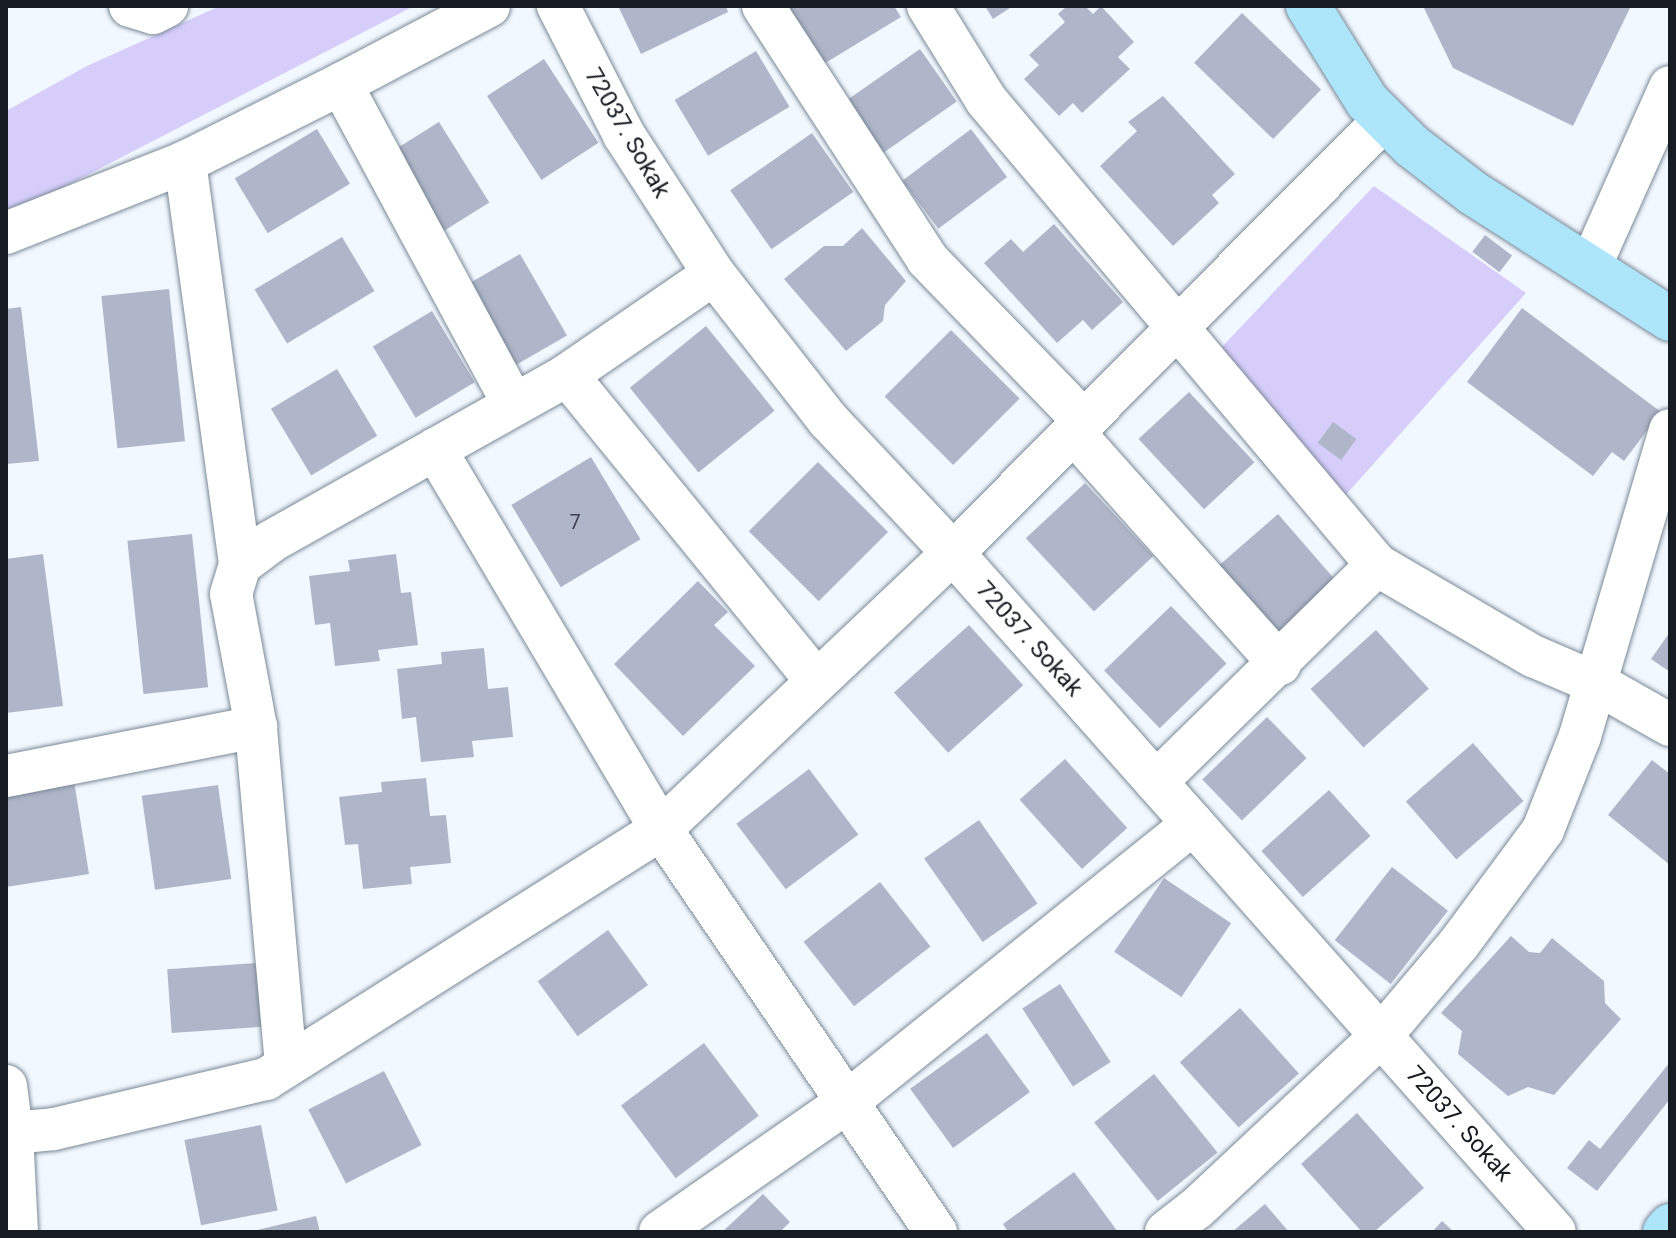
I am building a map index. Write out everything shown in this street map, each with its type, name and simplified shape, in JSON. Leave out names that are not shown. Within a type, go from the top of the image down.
[{"type":"main road","points":[[1308,6],[1328,26],[1367,101],[1412,146],[1473,193],[1670,319]]},
{"type":"main road","points":[[1665,1232],[1670,1226]]},
{"type":"street","points":[[130,6],[153,13],[167,6]]},
{"type":"street","points":[[6,233],[185,162],[489,6]]},
{"type":"street","name":"72037. Sokak","points":[[558,6],[624,135],[714,274],[828,420],[953,553],[1555,1232]]},
{"type":"street","points":[[763,6],[927,259],[1079,427],[1280,664]]},
{"type":"street","points":[[928,6],[986,100],[1377,565],[1533,656],[1596,683],[1670,725]]},
{"type":"street","points":[[341,84],[513,404]]},
{"type":"street","points":[[1590,267],[1670,87]]},
{"type":"street","points":[[12,1133],[54,1129],[266,1079],[661,829],[953,553],[1385,119]]},
{"type":"street","points":[[185,162],[240,565],[231,594],[256,727],[286,1065]]},
{"type":"street","points":[[240,565],[270,542],[567,375],[714,274]]},
{"type":"street","points":[[567,375],[817,681]]},
{"type":"street","points":[[1166,1232],[1197,1208],[1381,1036],[1458,945],[1543,830],[1580,736],[1670,430]]},
{"type":"street","points":[[435,449],[661,829],[936,1232]]},
{"type":"street","points":[[1156,782],[1280,664],[1377,565]]},
{"type":"street","points":[[6,776],[256,727]]},
{"type":"street","points":[[660,1232],[847,1102],[1193,824]]},
{"type":"street","points":[[6,1086],[12,1133],[17,1232]]},
{"type":"shaded area","points":[[220,6],[414,6],[6,217],[6,111],[87,66]]},
{"type":"shaded area","points":[[1374,186],[1526,293],[1343,498],[1220,349]]},
{"type":"building","points":[[618,6],[726,6],[728,12],[641,54]]},
{"type":"building","points":[[786,6],[894,6],[901,17],[822,65]]},
{"type":"building","points":[[985,6],[1013,6],[993,19]]},
{"type":"building","points":[[1067,6],[1085,6],[1093,14],[1101,6],[1134,42],[1118,57],[1130,69],[1082,113],[1073,103],[1059,116],[1024,79],[1039,65],[1029,55],[1065,22],[1058,14]]},
{"type":"building","points":[[1423,6],[1631,6],[1573,126],[1453,68]]},
{"type":"building","points":[[1242,13],[1321,89],[1273,139],[1194,63]]},
{"type":"building","points":[[920,49],[957,101],[881,154],[845,102]]},
{"type":"building","points":[[756,51],[789,107],[708,156],[675,100]]},
{"type":"building","points":[[544,59],[598,143],[541,180],[487,96]]},
{"type":"building","points":[[1163,96],[1235,174],[1212,195],[1219,203],[1173,246],[1100,166],[1137,131],[1128,122]]},
{"type":"building","points":[[439,122],[489,203],[440,233],[390,153]]},
{"type":"building","points":[[317,129],[350,184],[268,233],[235,178]]},
{"type":"building","points":[[971,129],[1007,177],[938,229],[902,181]]},
{"type":"building","points":[[812,133],[853,192],[771,249],[730,190]]},
{"type":"building","points":[[1054,224],[1123,302],[1092,330],[1083,320],[1057,343],[984,263],[1011,239],[1023,252]]},
{"type":"building","points":[[862,228],[906,281],[885,305],[883,321],[846,351],[784,279],[824,246],[843,246]]},
{"type":"building","points":[[1485,235],[1512,255],[1500,272],[1472,252]]},
{"type":"building","points":[[342,237],[374,291],[287,344],[255,290]]},
{"type":"building","points":[[520,254],[567,335],[512,367],[465,286]]},
{"type":"building","points":[[169,289],[185,441],[117,448],[101,296]]},
{"type":"building","points":[[21,307],[39,461],[6,464],[6,309]]},
{"type":"building","points":[[1522,308],[1661,412],[1624,461],[1612,452],[1593,476],[1467,382]]},
{"type":"building","points":[[432,311],[475,382],[416,418],[373,347]]},
{"type":"building","points":[[706,326],[775,411],[698,472],[630,388]]},
{"type":"building","points":[[951,330],[1020,399],[953,465],[885,396]]},
{"type":"building","points":[[337,369],[377,436],[311,476],[271,409]]},
{"type":"building","points":[[1189,392],[1254,462],[1204,509],[1139,439]]},
{"type":"building","points":[[1333,422],[1356,439],[1341,460],[1318,443]]},
{"type":"building","points":[[591,457],[640,539],[561,587],[511,505]]},
{"type":"building","points":[[818,462],[888,532],[819,601],[749,531]]},
{"type":"building","points":[[1085,483],[1153,556],[1094,611],[1026,538]]},
{"type":"building","points":[[1278,514],[1336,581],[1275,634],[1217,567]]},
{"type":"building","points":[[192,534],[208,687],[143,694],[127,541]]},
{"type":"building","points":[[43,554],[63,706],[6,713],[6,559]]},
{"type":"building","points":[[396,554],[401,593],[411,592],[418,645],[378,650],[380,661],[335,666],[330,623],[315,625],[309,576],[350,571],[348,560]]},
{"type":"building","points":[[698,581],[728,612],[714,625],[755,666],[683,736],[614,664]]},
{"type":"building","points":[[1171,606],[1227,664],[1160,728],[1104,671]]},
{"type":"building","points":[[969,625],[1023,685],[948,753],[894,693]]},
{"type":"building","points":[[1376,630],[1429,689],[1363,748],[1311,689]]},
{"type":"building","points":[[1670,632],[1670,672],[1651,659]]},
{"type":"building","points":[[484,648],[488,689],[508,687],[513,737],[472,741],[474,757],[421,762],[416,717],[402,719],[397,669],[442,664],[441,652]]},
{"type":"building","points":[[1267,717],[1307,758],[1242,821],[1202,780]]},
{"type":"building","points":[[1473,743],[1524,801],[1456,860],[1406,801]]},
{"type":"building","points":[[1065,759],[1127,828],[1082,869],[1020,800]]},
{"type":"building","points":[[1652,760],[1670,774],[1670,865],[1608,815]]},
{"type":"building","points":[[809,769],[858,834],[786,889],[736,824]]},
{"type":"building","points":[[426,778],[430,816],[446,815],[451,863],[410,867],[412,884],[363,889],[358,844],[345,845],[339,797],[382,792],[381,782]]},
{"type":"building","points":[[74,781],[89,874],[6,887],[6,792]]},
{"type":"building","points":[[218,785],[231,879],[155,890],[142,796]]},
{"type":"building","points":[[1329,790],[1370,836],[1303,897],[1261,851]]},
{"type":"building","points":[[979,820],[1038,904],[983,942],[924,858]]},
{"type":"building","points":[[1392,867],[1448,911],[1391,984],[1335,940]]},
{"type":"building","points":[[1164,878],[1231,923],[1181,997],[1114,952]]},
{"type":"building","points":[[880,882],[930,947],[854,1006],[804,942]]},
{"type":"building","points":[[608,930],[648,985],[578,1036],[538,981]]},
{"type":"building","points":[[1511,936],[1529,952],[1540,953],[1552,938],[1604,981],[1605,1003],[1621,1019],[1554,1095],[1528,1087],[1508,1096],[1458,1054],[1462,1031],[1441,1013]]},
{"type":"building","points":[[257,963],[261,1027],[172,1033],[167,969]]},
{"type":"building","points":[[1060,984],[1111,1062],[1073,1087],[1022,1009]]},
{"type":"building","points":[[1240,1008],[1299,1073],[1239,1128],[1180,1062]]},
{"type":"building","points":[[987,1033],[1030,1092],[953,1148],[910,1089]]},
{"type":"building","points":[[704,1043],[759,1116],[676,1178],[621,1106]]},
{"type":"building","points":[[1670,1062],[1670,1099],[1597,1191],[1567,1168],[1589,1140],[1600,1149]]},
{"type":"building","points":[[384,1071],[422,1145],[346,1184],[308,1110]]},
{"type":"building","points":[[1154,1074],[1218,1152],[1158,1201],[1094,1122]]},
{"type":"building","points":[[1357,1113],[1424,1188],[1374,1232],[1362,1232],[1301,1164]]},
{"type":"building","points":[[261,1125],[278,1210],[201,1225],[184,1140]]},
{"type":"building","points":[[1074,1172],[1118,1232],[1008,1232],[1003,1224]]},
{"type":"building","points":[[763,1194],[790,1222],[780,1232],[722,1232]]},
{"type":"building","points":[[1265,1204],[1289,1232],[1232,1232]]},
{"type":"building","points":[[316,1216],[320,1232],[253,1231]]},
{"type":"building","points":[[1442,1221],[1454,1232],[1432,1232]]}]
